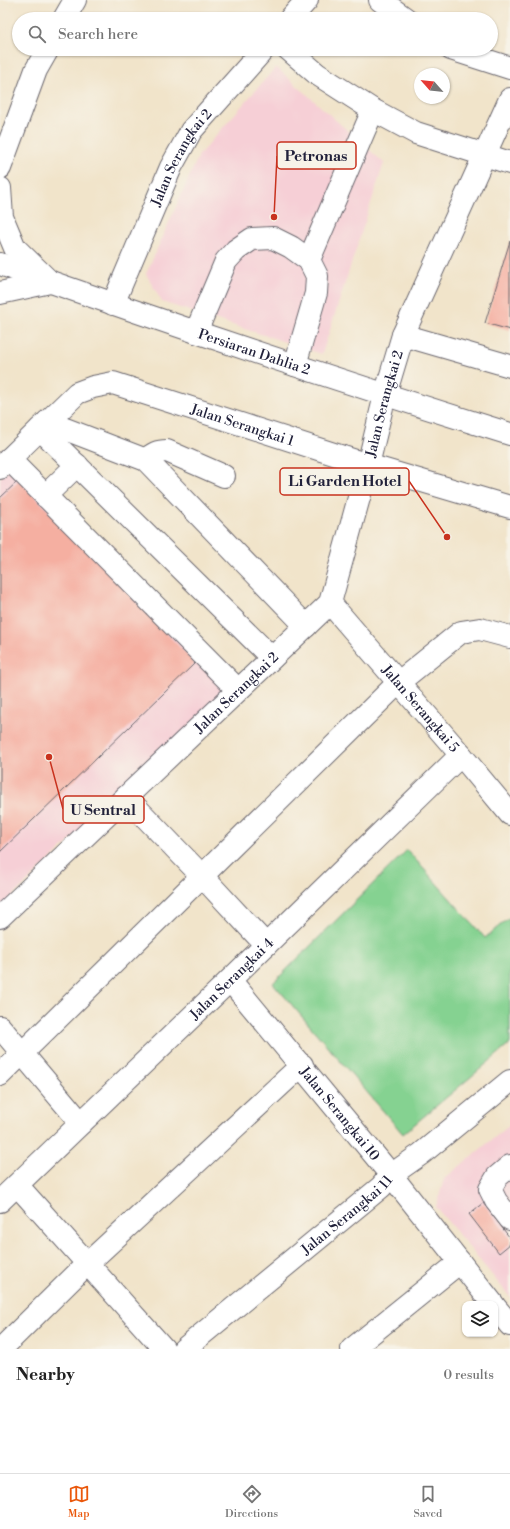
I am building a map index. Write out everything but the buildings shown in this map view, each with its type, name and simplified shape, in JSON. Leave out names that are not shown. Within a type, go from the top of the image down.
[{"type":"street","points":[[68,12],[75,0]]},
{"type":"street","points":[[296,12],[307,0]]},
{"type":"street","points":[[380,0],[396,12]]},
{"type":"street","points":[[0,168],[36,70],[44,56]]},
{"type":"street","name":"Jalan Serangkai 2","points":[[113,304],[171,167],[191,131],[258,56]]},
{"type":"street","points":[[296,56],[317,74],[373,110],[416,133],[510,163]]},
{"type":"street","points":[[473,56],[510,68]]},
{"type":"street","name":"Jalan Serangkai 2","points":[[0,917],[330,603],[368,464],[385,395],[403,334],[510,99]]},
{"type":"street","points":[[309,260],[373,110]]},
{"type":"street","points":[[0,188],[2,217],[15,248],[50,282]]},
{"type":"street","points":[[196,332],[226,260],[236,250],[252,239],[272,238],[291,247],[309,260],[317,276],[316,293],[295,365]]},
{"type":"street","name":"Persiaran Dahlia 2","points":[[0,264],[196,332],[385,395],[510,434]]},
{"type":"street","points":[[0,293],[50,282]]},
{"type":"street","points":[[403,334],[510,366]]},
{"type":"street","name":"Jalan Serangkai 1","points":[[5,464],[77,393],[93,387],[113,384],[510,507]]},
{"type":"street","points":[[43,425],[146,460],[306,626]]},
{"type":"street","points":[[43,425],[77,465],[272,658]]},
{"type":"street","points":[[146,460],[152,454],[159,451],[166,451],[224,476]]},
{"type":"street","points":[[5,464],[45,496],[238,690]]},
{"type":"street","points":[[45,496],[77,465]]},
{"type":"street","name":"Jalan Serangkai 5","points":[[330,603],[399,682],[510,814]]},
{"type":"street","points":[[0,1074],[399,682],[461,632],[480,629],[510,637]]},
{"type":"street","name":"Jalan Serangkai 4","points":[[0,1201],[461,755]]},
{"type":"street","points":[[126,797],[266,945]]},
{"type":"street","name":"Jalan Serangkai 10","points":[[230,980],[392,1175],[491,1301]]},
{"type":"street","points":[[0,1027],[81,1123]]},
{"type":"street","points":[[1,1349],[88,1263],[302,1065]]},
{"type":"street","name":"Jalan Serangkai 11","points":[[184,1349],[381,1188],[392,1175],[421,1154],[510,1081]]},
{"type":"street","points":[[510,1166],[497,1177],[490,1189],[496,1201],[510,1219]]},
{"type":"street","points":[[17,1185],[164,1349]]},
{"type":"street","points":[[352,1349],[460,1262]]},
{"type":"street","points":[[498,1310],[510,1325]]},
{"type":"shaded area","points":[[276,67],[384,163],[322,354],[162,302],[146,274],[199,155]]},
{"type":"shaded area","points":[[10,468],[230,687],[0,908],[0,478]]},
{"type":"shaded area","points":[[510,1125],[510,1297],[436,1207],[444,1179]]},
{"type":"green space","points":[[407,850],[485,938],[510,917],[510,1044],[403,1134],[273,983]]},
{"type":"place","name":"Petronas","points":[[274,217]]},
{"type":"place","name":"Li Garden Hotel","points":[[447,537]]},
{"type":"place","name":"U Sentral","points":[[49,757]]}]
